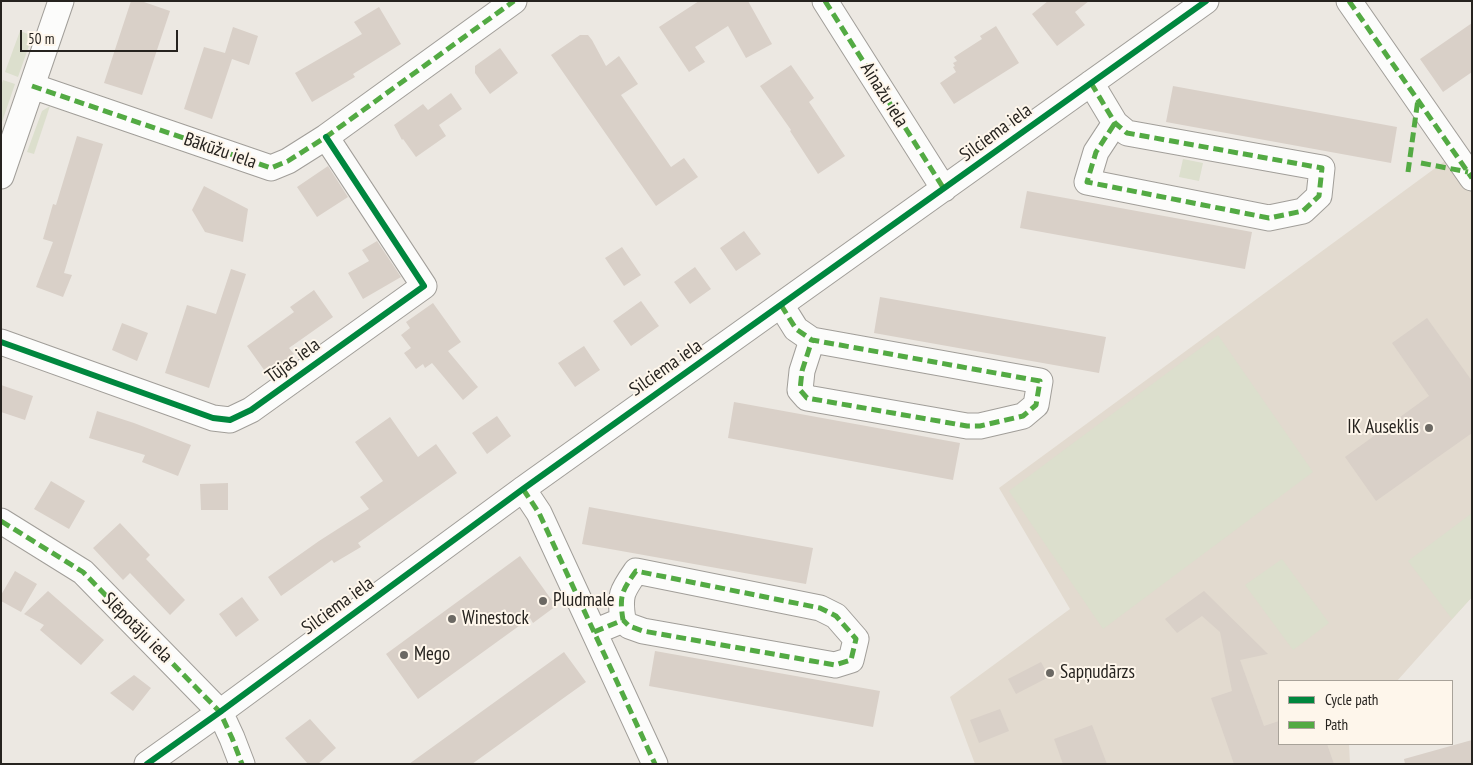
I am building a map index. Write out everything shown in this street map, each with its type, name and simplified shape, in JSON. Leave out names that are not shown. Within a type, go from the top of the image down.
[{"type":"street","points":[[1,176],[61,1]]},
{"type":"street","name":"Bākūžu iela","points":[[32,86],[271,168],[288,161],[326,137],[514,1]]},
{"type":"street","name":"Ainažu iela","points":[[825,1],[944,189]]},
{"type":"street","name":"Silciema iela","points":[[147,764],[523,489],[1206,1]]},
{"type":"street","points":[[1349,1],[1472,178]]},
{"type":"street","points":[[1091,83],[1115,124],[1127,133],[1322,168],[1319,196],[1303,210],[1268,218],[1087,182],[1096,152],[1115,124]]},
{"type":"street","name":"Tūjas iela","points":[[1,342],[213,418],[230,420],[251,410],[424,286],[326,137]]},
{"type":"street","points":[[781,305],[796,329],[812,340],[1040,381],[1036,405],[1023,416],[980,426],[967,426],[807,398],[800,390],[802,371],[812,340]]},
{"type":"street","points":[[523,489],[539,513],[655,764]]},
{"type":"street","name":"Slēpotāju iela","points":[[1,521],[83,572],[220,712],[242,764]]},
{"type":"street","points":[[636,571],[820,608],[836,616],[856,639],[851,660],[835,665],[642,631],[629,626],[623,620],[620,604],[623,590],[636,571]]},
{"type":"street","points":[[594,632],[623,620]]},
{"type":"shaded area","points":[[1449,158],[1472,191],[1472,597],[1398,680],[1278,680],[1278,745],[1349,745],[1350,764],[975,764],[950,697],[1070,609],[999,488]]},
{"type":"green space","points":[[20,31],[28,34],[31,40],[18,77],[5,72]]},
{"type":"green space","points":[[3,80],[15,84],[1,125],[1,86]]},
{"type":"green space","points":[[50,106],[34,154],[27,152],[42,111]]},
{"type":"green space","points":[[1183,159],[1203,163],[1199,181],[1179,177]]},
{"type":"green space","points":[[1218,335],[1313,472],[1103,629],[1009,491]]},
{"type":"green space","points":[[1472,513],[1472,597],[1452,619],[1408,561]]},
{"type":"green space","points":[[1282,559],[1329,623],[1293,650],[1245,585]]},
{"type":"building","points":[[131,1],[141,1],[170,11],[142,95],[104,83]]},
{"type":"building","points":[[699,1],[748,1],[772,44],[746,58],[728,26],[695,47],[705,62],[689,72],[659,27]]},
{"type":"building","points":[[1048,1],[1089,1],[1075,12],[1085,25],[1057,46],[1032,14]]},
{"type":"building","points":[[379,7],[401,44],[353,74],[355,77],[312,102],[295,73],[362,34],[354,22]]},
{"type":"building","points":[[1472,23],[1472,72],[1443,92],[1420,59]]},
{"type":"building","points":[[996,26],[1019,63],[954,104],[940,83],[956,72],[953,63],[957,61],[954,57],[982,39],[980,36]]},
{"type":"building","points":[[233,27],[258,36],[249,65],[232,59],[212,119],[184,109],[204,47],[225,53]]},
{"type":"building","points":[[580,35],[588,35],[606,66],[619,56],[638,84],[621,95],[671,167],[684,158],[698,177],[656,206],[551,55]]},
{"type":"building","points":[[500,48],[518,73],[490,94],[475,73],[475,66]]},
{"type":"building","points":[[791,65],[814,98],[809,102],[845,156],[818,174],[791,130],[760,86]]},
{"type":"building","points":[[1173,86],[1397,127],[1391,163],[1166,122]]},
{"type":"building","points":[[451,93],[462,109],[439,125],[446,136],[416,157],[402,140],[394,125],[423,104],[428,110]]},
{"type":"building","points":[[77,136],[103,144],[64,273],[72,275],[63,297],[36,287],[53,242],[43,239],[53,204],[56,205]]},
{"type":"building","points":[[328,166],[348,197],[317,217],[297,187]]},
{"type":"building","points":[[204,186],[248,209],[243,242],[205,232],[192,210]]},
{"type":"building","points":[[1027,191],[1252,232],[1245,269],[1020,228]]},
{"type":"building","points":[[744,231],[761,254],[736,271],[720,248]]},
{"type":"building","points":[[377,241],[401,277],[363,299],[348,273],[369,261],[362,250]]},
{"type":"building","points":[[622,247],[641,275],[624,286],[605,258]]},
{"type":"building","points":[[695,267],[711,289],[690,304],[674,282]]},
{"type":"building","points":[[231,269],[246,274],[209,388],[165,373],[187,305],[216,314]]},
{"type":"building","points":[[314,290],[333,317],[289,348],[294,354],[267,374],[247,346],[294,312],[290,307]]},
{"type":"building","points":[[880,297],[1106,337],[1099,373],[874,333]]},
{"type":"building","points":[[641,301],[659,326],[631,346],[613,321]]},
{"type":"building","points":[[433,303],[461,342],[448,351],[478,387],[463,400],[432,363],[425,368],[423,364],[416,369],[404,353],[411,348],[401,335],[410,328],[406,322]]},
{"type":"building","points":[[1427,318],[1472,381],[1472,433],[1376,501],[1345,457],[1429,396],[1392,343]]},
{"type":"building","points":[[122,323],[148,333],[137,361],[112,350]]},
{"type":"building","points":[[584,346],[600,370],[575,387],[558,363]]},
{"type":"building","points":[[1,385],[33,396],[25,420],[1,412]]},
{"type":"building","points":[[734,402],[960,443],[953,480],[728,438]]},
{"type":"building","points":[[97,411],[191,445],[178,476],[142,462],[145,455],[89,438]]},
{"type":"building","points":[[497,416],[511,436],[487,454],[472,433]]},
{"type":"building","points":[[390,417],[418,457],[436,444],[457,473],[358,543],[361,547],[334,563],[332,560],[281,596],[268,577],[369,509],[360,497],[383,481],[355,442]]},
{"type":"building","points":[[51,481],[85,501],[69,529],[34,509]]},
{"type":"building","points":[[228,483],[228,510],[201,510],[200,484]]},
{"type":"building","points":[[589,507],[813,548],[806,584],[582,544]]},
{"type":"building","points":[[120,523],[150,555],[146,559],[185,600],[170,615],[130,573],[123,580],[93,548]]},
{"type":"building","points":[[520,556],[556,606],[533,623],[530,618],[418,699],[386,654]]},
{"type":"building","points":[[15,571],[37,584],[21,612],[1,601],[1,595]]},
{"type":"building","points":[[48,591],[104,640],[81,665],[40,630],[44,625],[24,614]]},
{"type":"building","points":[[1204,591],[1268,654],[1240,660],[1264,726],[1278,721],[1278,745],[1327,745],[1334,764],[1234,764],[1211,698],[1232,691],[1220,632],[1202,616],[1177,633],[1165,619]]},
{"type":"building","points":[[242,597],[259,620],[236,637],[219,614]]},
{"type":"building","points":[[655,651],[880,691],[873,727],[649,686]]},
{"type":"building","points":[[564,652],[586,682],[472,764],[409,764]]},
{"type":"building","points":[[1041,662],[1049,677],[1016,694],[1008,679]]},
{"type":"building","points":[[134,675],[151,688],[133,711],[110,693]]},
{"type":"building","points":[[1000,709],[1009,731],[979,743],[970,720]]},
{"type":"building","points":[[310,719],[336,748],[318,764],[308,764],[285,738]]},
{"type":"building","points":[[1092,725],[1107,764],[1063,764],[1054,739]]},
{"type":"building","points":[[1472,740],[1472,764],[1405,764],[1404,759]]},
{"type":"marked path","points":[[32,86],[271,168],[288,161],[326,137],[514,1]]},
{"type":"marked path","points":[[825,1],[944,189]]},
{"type":"marked path","points":[[1349,1],[1472,178]]},
{"type":"marked path","points":[[1091,83],[1115,123],[1127,133],[1322,168],[1319,196],[1303,211],[1269,218],[1087,182],[1096,152],[1115,123]]},
{"type":"marked path","points":[[1408,172],[1418,99]]},
{"type":"marked path","points":[[1421,163],[1468,172]]},
{"type":"marked path","points":[[781,305],[796,329],[812,340],[1040,381],[1036,405],[1023,416],[980,426],[967,426],[807,398],[800,390],[802,371],[812,340]]},
{"type":"marked path","points":[[523,489],[539,513],[655,764]]},
{"type":"marked path","points":[[1,521],[83,572],[220,712],[242,764]]},
{"type":"marked path","points":[[594,632],[623,620],[621,605],[623,594],[636,571],[820,608],[836,616],[856,639],[851,660],[835,665],[643,631],[629,626],[623,620]]},
{"type":"cycle path","points":[[147,764],[523,489],[1206,1]]},
{"type":"cycle path","points":[[1,342],[213,418],[230,420],[251,410],[424,286],[326,137]]},
{"type":"place","name":"IK Auseklis","points":[[1429,428]]},
{"type":"place","name":"Pludmale","points":[[543,601]]},
{"type":"place","name":"Winestock","points":[[452,619]]},
{"type":"place","name":"Mego","points":[[404,655]]},
{"type":"place","name":"Sapņudārzs","points":[[1050,673]]}]
